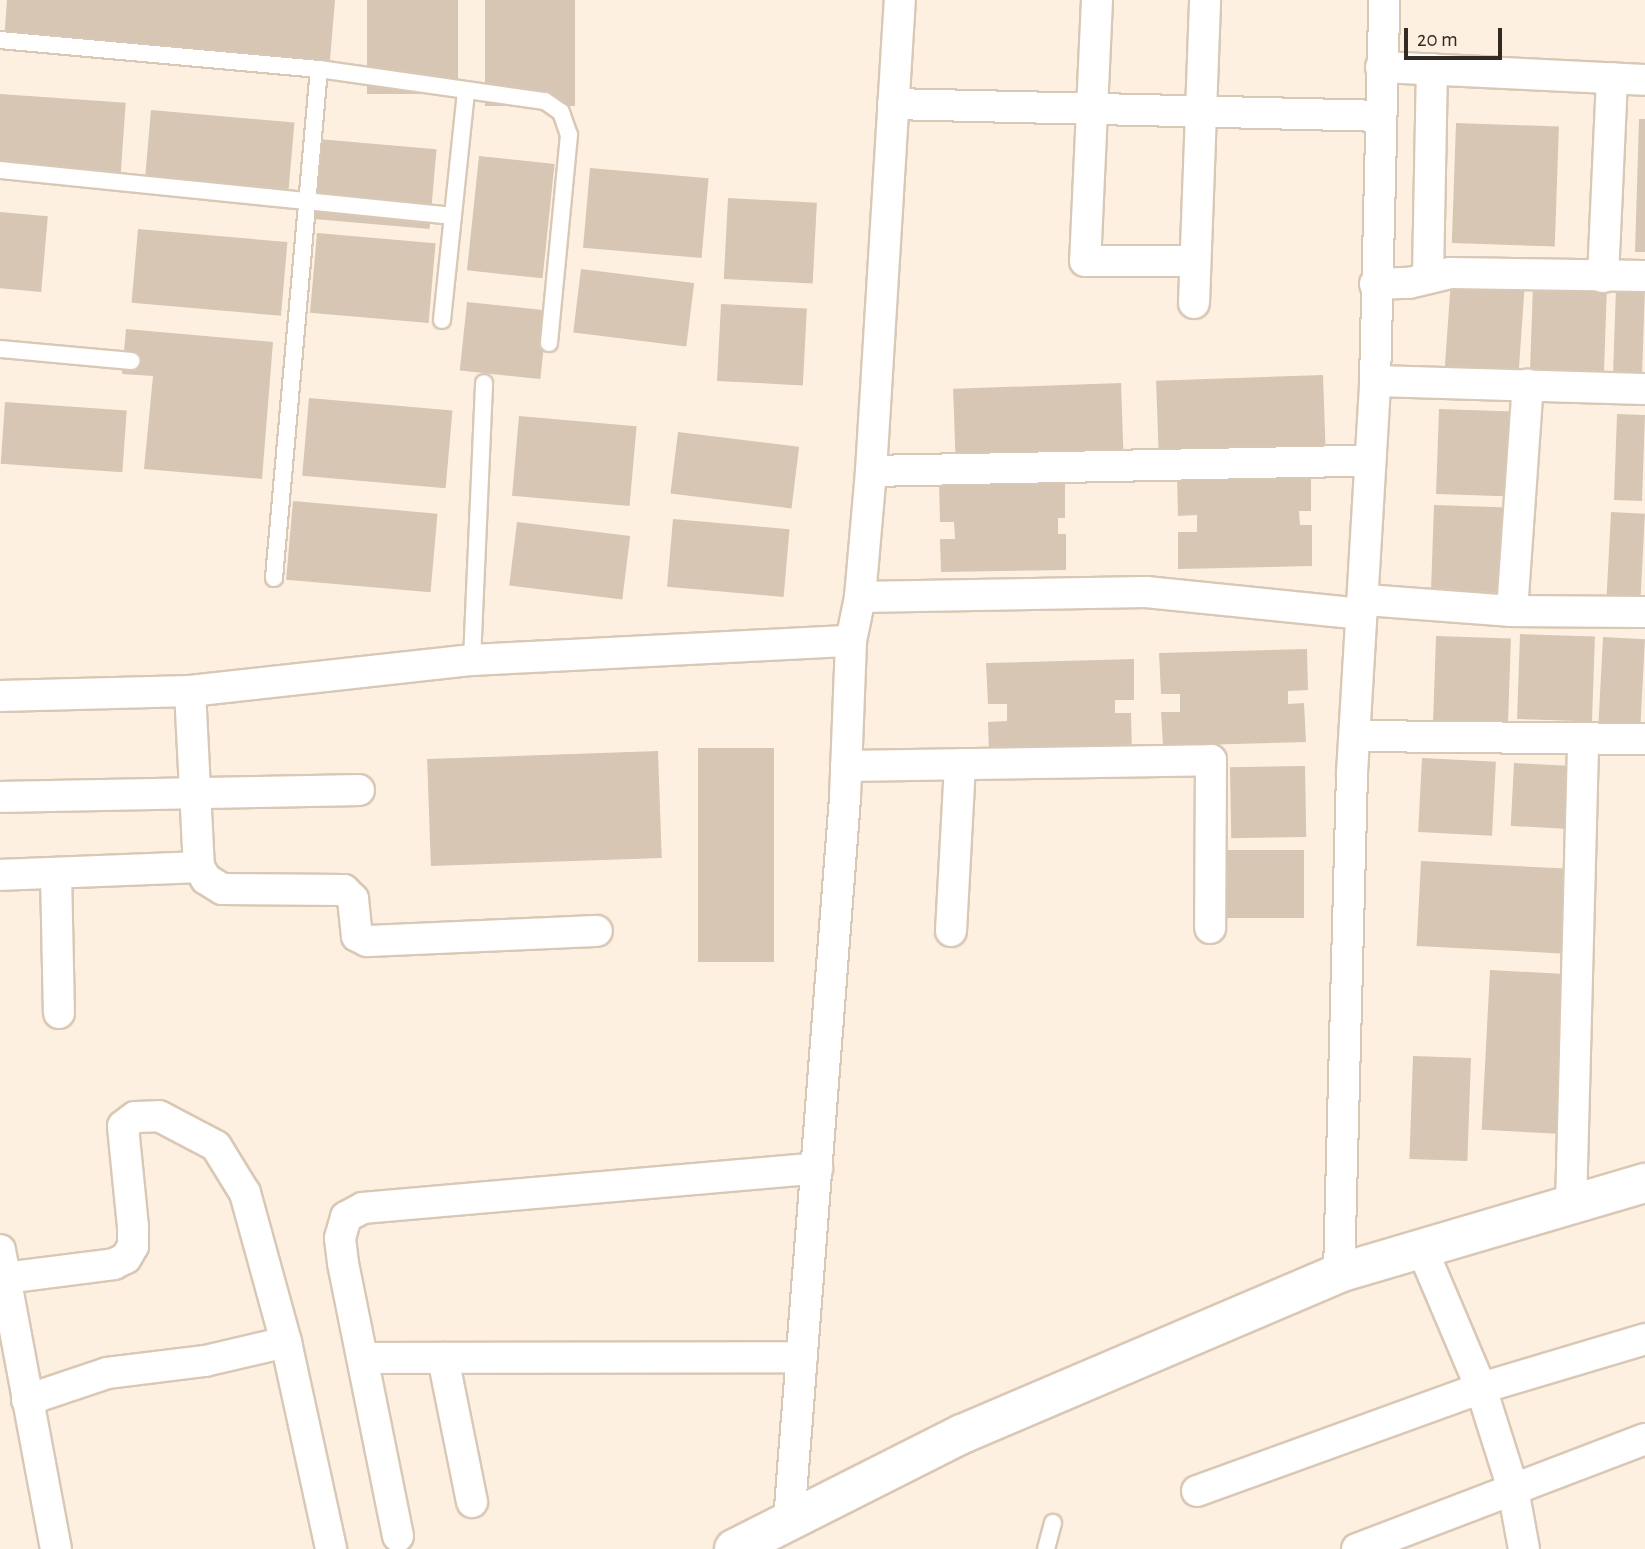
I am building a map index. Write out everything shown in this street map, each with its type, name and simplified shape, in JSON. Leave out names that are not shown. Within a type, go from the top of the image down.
[{"type":"street","points":[[789,1521],[846,766],[851,641],[860,597],[871,471],[900,0]]},
{"type":"street","points":[[1097,0],[1085,261],[1195,261]]},
{"type":"street","points":[[1194,303],[1205,0]]},
{"type":"street","points":[[1339,1273],[1352,773],[1358,736],[1369,461],[1375,382],[1378,116],[1384,0]]},
{"type":"street","points":[[1381,67],[1645,80]]},
{"type":"street","points":[[1428,275],[1432,69]]},
{"type":"street","points":[[1604,277],[1612,78]]},
{"type":"street","points":[[893,104],[1378,116]]},
{"type":"street","points":[[1375,284],[1409,283],[1428,275],[1645,276]]},
{"type":"street","points":[[1375,382],[1645,388]]},
{"type":"street","points":[[1512,611],[1528,385]]},
{"type":"street","points":[[871,471],[1369,461]]},
{"type":"street","points":[[860,597],[1146,592],[1363,607],[1645,612]]},
{"type":"street","points":[[0,696],[190,691],[472,660],[851,641]]},
{"type":"street","points":[[190,691],[199,867],[205,879],[222,888],[344,890],[353,899],[357,936],[367,941],[597,931]]},
{"type":"street","points":[[1358,736],[1645,739]]},
{"type":"street","points":[[1571,1205],[1583,739]]},
{"type":"street","points":[[846,766],[1211,760],[1210,928]]},
{"type":"street","points":[[951,931],[960,764]]},
{"type":"street","points":[[0,797],[359,790]]},
{"type":"street","points":[[0,875],[199,867]]},
{"type":"street","points":[[56,873],[59,1013]]},
{"type":"street","points":[[57,1549],[3,1264],[114,1264],[126,1258],[133,1246],[133,1227],[123,1126],[135,1117],[159,1116],[216,1146],[245,1193],[286,1342],[331,1549]]},
{"type":"street","points":[[398,1536],[340,1238],[346,1217],[363,1208],[817,1168]]},
{"type":"street","points":[[734,1549],[1033,1402],[1339,1273],[1645,1183]]},
{"type":"street","points":[[1422,1249],[1481,1388],[1513,1489],[1524,1549]]},
{"type":"street","points":[[1197,1491],[1481,1388],[1645,1339]]},
{"type":"street","points":[[27,1400],[107,1373],[215,1360],[286,1342]]},
{"type":"street","points":[[363,1358],[802,1357]]},
{"type":"street","points":[[443,1358],[472,1502]]},
{"type":"street","points":[[1357,1549],[1645,1439]]},
{"type":"lane","points":[[0,40],[319,68],[545,101],[569,124],[549,344]]},
{"type":"lane","points":[[274,578],[319,68]]},
{"type":"lane","points":[[442,320],[466,90]]},
{"type":"lane","points":[[0,170],[453,216]]},
{"type":"lane","points":[[0,349],[131,361]]},
{"type":"lane","points":[[472,660],[484,383]]},
{"type":"lane","points":[[1046,1549],[1053,1523]]},
{"type":"building","points":[[7,0],[335,0],[329,71],[4,42]]},
{"type":"building","points":[[367,0],[458,0],[458,94],[367,94]]},
{"type":"building","points":[[485,0],[575,0],[575,106],[485,106]]},
{"type":"building","points":[[0,94],[126,103],[120,187],[0,178]]},
{"type":"building","points":[[151,110],[294,123],[287,204],[144,192]]},
{"type":"building","points":[[1639,119],[1645,119],[1645,252],[1635,252]]},
{"type":"building","points":[[1456,123],[1559,127],[1555,247],[1452,243]]},
{"type":"building","points":[[318,139],[437,149],[430,229],[311,219]]},
{"type":"building","points":[[479,156],[555,164],[543,278],[467,270]]},
{"type":"building","points":[[590,168],[709,178],[702,258],[583,248]]},
{"type":"building","points":[[728,198],[817,203],[813,284],[724,279]]},
{"type":"building","points":[[0,212],[48,216],[41,292],[0,288]]},
{"type":"building","points":[[138,229],[287,242],[281,316],[132,303]]},
{"type":"building","points":[[317,233],[436,243],[429,323],[310,313]]},
{"type":"building","points":[[581,269],[694,283],[686,346],[573,333]]},
{"type":"building","points":[[1451,279],[1525,284],[1519,372],[1445,367]]},
{"type":"building","points":[[1533,285],[1607,288],[1604,374],[1530,371]]},
{"type":"building","points":[[1616,288],[1645,289],[1642,374],[1613,373]]},
{"type":"building","points":[[467,302],[548,310],[540,379],[460,371]]},
{"type":"building","points":[[721,304],[807,309],[803,385],[717,381]]},
{"type":"building","points":[[126,329],[273,342],[262,479],[144,469],[153,376],[122,374]]},
{"type":"building","points":[[1323,375],[1326,449],[1159,455],[1156,381]]},
{"type":"building","points":[[1121,383],[1124,457],[956,463],[953,389]]},
{"type":"building","points":[[309,398],[452,411],[446,488],[302,476]]},
{"type":"building","points":[[5,402],[127,411],[122,472],[1,464]]},
{"type":"building","points":[[1439,409],[1514,412],[1511,497],[1436,494]]},
{"type":"building","points":[[1617,414],[1645,415],[1642,501],[1614,500]]},
{"type":"building","points":[[519,416],[637,426],[630,506],[512,496]]},
{"type":"building","points":[[678,432],[799,447],[792,508],[670,494]]},
{"type":"building","points":[[1311,472],[1311,511],[1299,511],[1300,525],[1312,525],[1312,566],[1178,569],[1178,532],[1197,532],[1197,515],[1178,516],[1177,475]]},
{"type":"building","points":[[1065,482],[1065,518],[1058,518],[1058,534],[1066,534],[1066,570],[941,572],[940,539],[955,539],[954,522],[940,522],[939,483]]},
{"type":"building","points":[[293,501],[437,514],[431,592],[286,580]]},
{"type":"building","points":[[1434,505],[1508,508],[1505,593],[1431,590]]},
{"type":"building","points":[[1611,512],[1645,514],[1641,599],[1607,597]]},
{"type":"building","points":[[673,519],[790,529],[784,597],[667,587]]},
{"type":"building","points":[[517,522],[630,536],[622,599],[509,586]]},
{"type":"building","points":[[1520,634],[1595,637],[1592,722],[1517,719]]},
{"type":"building","points":[[1436,636],[1511,639],[1508,724],[1433,721]]},
{"type":"building","points":[[1603,637],[1645,639],[1640,724],[1599,722]]},
{"type":"building","points":[[1307,649],[1308,690],[1288,691],[1288,704],[1304,703],[1306,742],[1163,746],[1161,712],[1180,712],[1180,694],[1161,694],[1159,653]]},
{"type":"building","points":[[1134,659],[1134,700],[1115,700],[1115,713],[1131,713],[1132,752],[989,755],[988,722],[1007,721],[1007,704],[988,704],[986,663]]},
{"type":"building","points":[[698,748],[774,748],[774,962],[698,962]]},
{"type":"building","points":[[658,751],[662,858],[431,866],[427,759]]},
{"type":"building","points":[[1422,758],[1496,762],[1492,836],[1418,832]]},
{"type":"building","points":[[1514,763],[1572,766],[1569,829],[1511,826]]},
{"type":"building","points":[[1305,766],[1306,837],[1231,838],[1230,767]]},
{"type":"building","points":[[1217,850],[1304,850],[1304,918],[1217,918]]},
{"type":"building","points":[[1421,861],[1570,869],[1565,954],[1417,946]]},
{"type":"building","points":[[1490,970],[1566,974],[1558,1134],[1482,1130]]},
{"type":"building","points":[[1413,1056],[1471,1058],[1467,1161],[1409,1159]]}]
